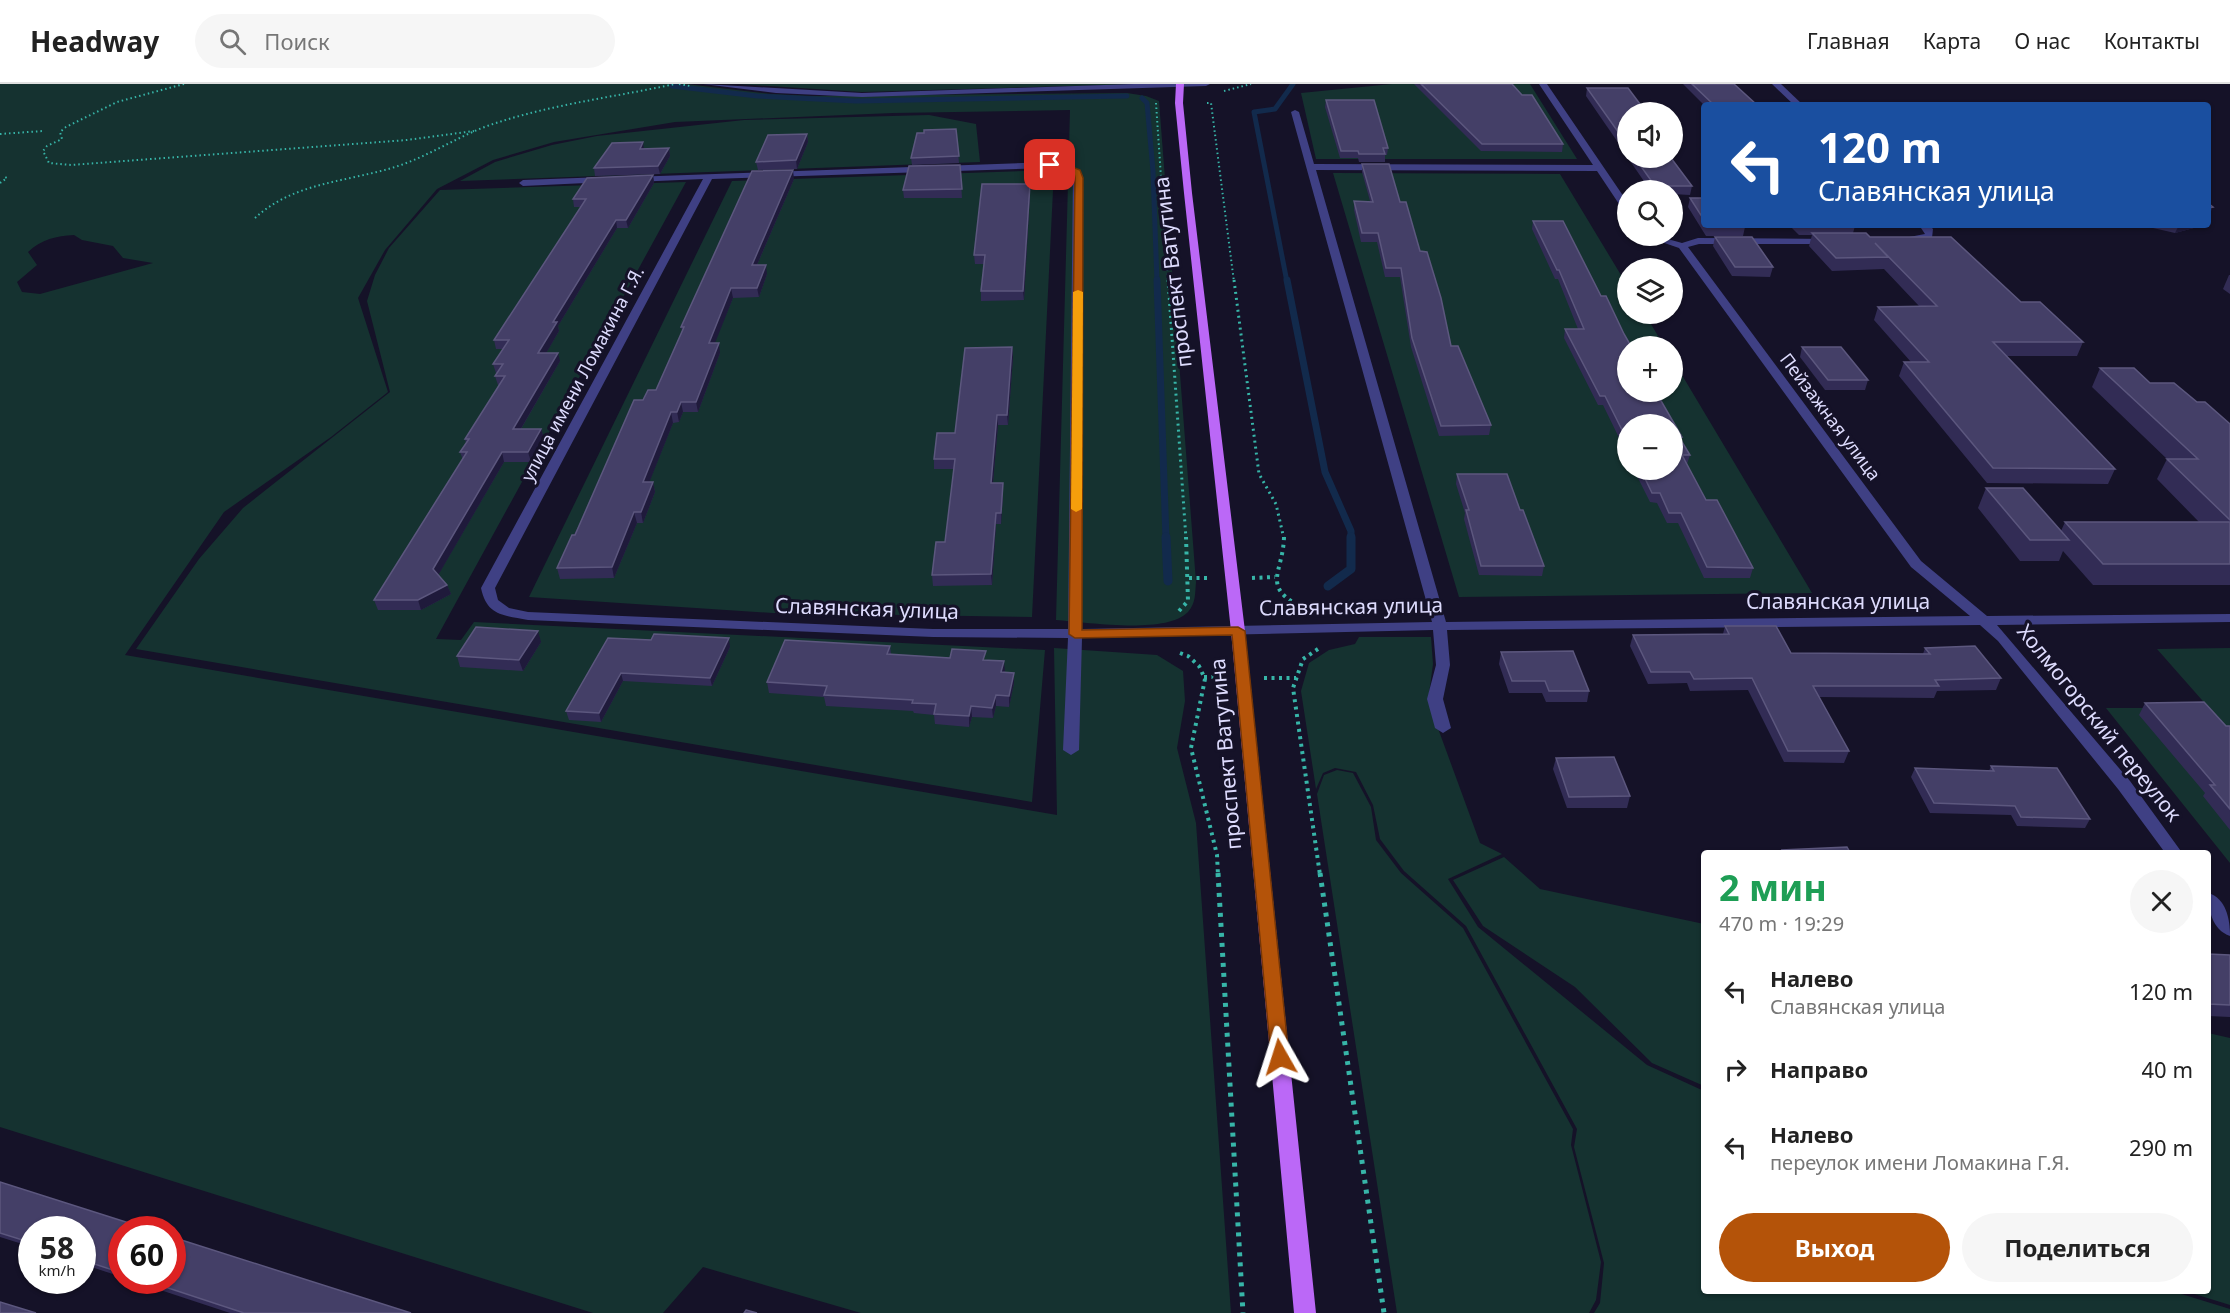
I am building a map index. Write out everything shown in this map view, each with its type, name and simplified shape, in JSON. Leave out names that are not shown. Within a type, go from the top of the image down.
[{"type":"main road","name":"проспект Ватутина","points":[[1180,85],[1179,103],[1188,193],[1238,631],[1305,1313]]},
{"type":"street","points":[[707,84],[776,91],[862,95],[1206,84]]},
{"type":"street","points":[[1543,84],[1617,196]]},
{"type":"street","points":[[1776,84],[1796,102]]},
{"type":"street","points":[[1295,112],[1440,626],[1443,665],[1436,699],[1443,728]]},
{"type":"street","points":[[628,180],[1050,165],[1065,167],[1077,172],[1079,178],[1075,634],[1071,750]]},
{"type":"street","points":[[1311,167],[1597,168]]},
{"type":"street","name":"улица имени Ломакина Г.Я.","points":[[489,588],[709,177]]},
{"type":"street","points":[[523,183],[616,180]]},
{"type":"street","points":[[1899,240],[1923,239],[1929,236],[1930,231],[1927,228]]},
{"type":"street","points":[[1683,246],[1698,241],[1840,241]]},
{"type":"street","name":"Пейзажная улица","points":[[1682,246],[1916,564],[1934,583],[1987,622]]},
{"type":"street","name":"Славянская улица","points":[[489,588],[489,596],[497,607],[514,614],[528,616],[933,633],[1075,634],[1440,626],[2230,618]]},
{"type":"street","name":"Холмогорский переулок","points":[[1987,622],[2003,638],[2124,784],[2172,850]]},
{"type":"street","points":[[2211,903],[2230,929]]},
{"type":"path","points":[[184,84],[117,102],[60,132],[62,139],[47,146],[43,151],[49,163],[70,165],[407,140],[474,131]]},
{"type":"path","points":[[255,218],[263,209],[283,196],[414,160],[496,123],[675,84]]},
{"type":"path","points":[[1223,91],[1251,84]]},
{"type":"path","points":[[1203,103],[1212,101],[1259,474],[1276,501],[1284,540],[1275,577],[1276,584],[1284,597],[1310,611]]},
{"type":"path","points":[[1156,103],[1189,582],[1188,601],[1181,610],[1174,613]]},
{"type":"path","points":[[0,134],[43,130]]},
{"type":"path","points":[[0,183],[7,178],[5,177]]},
{"type":"path","points":[[1323,646],[1303,659],[1293,688],[1384,1313]]},
{"type":"path","points":[[1178,653],[1188,656],[1199,666],[1205,679],[1191,748],[1217,855],[1243,1313]]},
{"type":"green space","points":[[0,84],[686,84],[771,94],[813,96],[1127,93],[1159,101],[1196,582],[1192,605],[1188,612],[1177,619],[1144,625],[1056,620],[1070,110],[893,113],[675,122],[554,142],[493,160],[437,189],[385,250],[358,298],[388,392],[331,437],[224,512],[125,655],[1057,815],[1054,648],[1157,655],[1183,671],[1185,701],[1177,748],[1196,823],[1231,1313],[861,1313],[703,1267],[663,1313],[593,1313],[0,1127]],"holes":[[[74,235],[82,240],[113,246],[123,258],[153,263],[40,294],[22,292],[17,282],[37,265],[28,252],[44,241],[55,237]]]},
{"type":"green space","points":[[738,84],[1143,84],[862,92]]},
{"type":"green space","points":[[1392,84],[1530,84],[1577,159],[1316,159],[1301,93]]},
{"type":"green space","points":[[929,115],[976,124],[980,162],[460,181],[495,162],[552,145],[597,136],[744,120]]},
{"type":"green space","points":[[1054,170],[1032,617],[773,613],[529,597],[732,181]]},
{"type":"green space","points":[[1333,173],[1560,174],[1617,268],[1617,324],[1651,324],[1658,336],[1617,336],[1617,402],[1683,402],[1683,377],[1812,593],[1459,597]]},
{"type":"green space","points":[[686,182],[436,639],[461,640],[474,622],[1045,650],[1032,802],[136,649],[199,559],[243,508],[390,392],[367,301],[375,275],[389,248],[440,190]]},
{"type":"green space","points":[[1359,637],[1431,637],[1433,664],[1428,701],[1480,843],[1502,854],[1448,879],[1478,927],[1647,1065],[1701,1090],[1701,1294],[2181,1294],[2230,1309],[2230,1313],[1594,1313],[1600,1303],[1604,1263],[1574,1147],[1577,1129],[1466,926],[1404,871],[1380,839],[1373,805],[1356,772],[1335,768],[1323,773],[1316,789],[1301,691],[1309,663],[1329,650],[1355,644]]},
{"type":"green space","points":[[2230,648],[2230,863],[2106,708],[2209,708],[2157,649]]},
{"type":"green space","points":[[1337,770],[1353,773],[1371,807],[1376,840],[1401,873],[1463,928],[1573,1129],[1571,1145],[1601,1262],[1596,1300],[1589,1313],[1397,1313],[1317,794],[1324,775]]},
{"type":"green space","points":[[1504,857],[1540,889],[1701,923],[1701,1085],[1652,1063],[1575,987],[1483,926],[1453,880]]},
{"type":"green space","points":[[2211,1034],[2230,1038],[2230,1305],[2194,1294],[2211,1294]]},
{"type":"building","points":[[1421,84],[1512,84],[1522,95],[1532,95],[1563,144],[1482,144]]},
{"type":"building","points":[[1692,84],[1734,84],[1754,102],[1711,102]]},
{"type":"building","points":[[1587,88],[1628,88],[1638,102],[1617,102],[1617,130]]},
{"type":"building","points":[[1326,100],[1374,100],[1388,148],[1383,148],[1385,154],[1341,151]]},
{"type":"building","points":[[956,129],[959,156],[911,158],[917,133],[924,133],[924,130]]},
{"type":"building","points":[[807,134],[796,160],[756,162],[768,135]]},
{"type":"building","points":[[643,142],[640,149],[669,148],[658,166],[594,168],[612,143]]},
{"type":"building","points":[[1362,164],[1389,164],[1400,202],[1406,202],[1420,251],[1427,252],[1441,298],[1451,346],[1458,346],[1491,425],[1441,426],[1412,338],[1401,268],[1386,268],[1378,233],[1362,233],[1354,201],[1373,202]]},
{"type":"building","points":[[960,165],[962,189],[903,190],[909,166]]},
{"type":"building","points":[[1642,168],[1678,168],[1692,186],[1683,186],[1683,180],[1651,180]]},
{"type":"building","points":[[793,170],[752,265],[766,265],[757,288],[731,288],[709,343],[719,343],[696,402],[681,402],[677,412],[671,412],[643,482],[653,482],[641,512],[634,512],[612,567],[557,568],[572,535],[575,535],[634,400],[643,400],[648,390],[656,390],[684,327],[681,327],[752,171]]},
{"type":"building","points":[[653,175],[626,220],[616,220],[553,322],[557,322],[538,353],[558,353],[513,429],[541,429],[528,452],[502,452],[433,569],[447,585],[418,600],[374,600],[467,452],[460,452],[469,439],[465,439],[505,376],[495,376],[503,364],[493,364],[509,340],[494,340],[586,199],[573,199],[587,178]]},
{"type":"building","points":[[982,184],[1030,184],[1023,291],[981,291],[985,255],[974,255]]},
{"type":"building","points":[[1690,198],[1701,198],[1701,215]]},
{"type":"building","points":[[1533,221],[1563,221],[1601,296],[1606,296],[1617,324],[1619,324],[1625,336],[1617,336],[1617,402],[1662,402],[1669,414],[1617,414],[1617,420],[1605,396],[1600,396],[1565,329],[1584,329],[1559,270]]},
{"type":"building","points":[[1812,233],[1866,233],[1870,237],[1951,237],[2021,302],[2040,302],[2083,342],[1993,342],[2115,469],[1993,468],[1904,362],[1929,362],[1878,307],[1937,306],[1875,243],[1888,257],[1836,258]]},
{"type":"building","points":[[1715,237],[1752,237],[1773,267],[1735,267]]},
{"type":"building","points":[[1012,347],[1007,415],[997,415],[991,483],[1003,483],[1001,513],[996,513],[991,574],[932,575],[936,542],[945,542],[955,459],[934,459],[937,433],[955,433],[965,348]]},
{"type":"building","points":[[1802,347],[1841,347],[1868,380],[1828,380]]},
{"type":"building","points":[[2100,368],[2134,368],[2150,383],[2174,383],[2197,402],[2205,402],[2230,424],[2230,520],[2167,459],[2198,459]]},
{"type":"building","points":[[1683,444],[1690,455],[1683,455]]},
{"type":"building","points":[[1683,457],[1706,500],[1717,500],[1753,568],[1707,567],[1681,513],[1669,513],[1660,493],[1652,493],[1646,480],[1683,480]]},
{"type":"building","points":[[1457,474],[1507,474],[1544,566],[1481,566],[1466,510],[1469,510]]},
{"type":"building","points":[[1986,488],[2023,488],[2069,540],[2030,540]]},
{"type":"building","points":[[2065,522],[2230,522],[2230,564],[2103,564]]},
{"type":"building","points":[[1725,626],[1776,626],[1791,653],[1930,654],[1925,648],[1975,646],[2001,678],[1935,680],[1939,686],[1813,686],[1849,751],[1788,751],[1752,678],[1694,679],[1690,672],[1651,672],[1633,635],[1729,634]]},
{"type":"building","points":[[476,627],[538,631],[519,660],[457,656]]},
{"type":"building","points":[[654,634],[729,638],[710,678],[621,673],[599,713],[566,711],[608,638],[651,640]]},
{"type":"building","points":[[785,640],[890,646],[887,654],[950,658],[952,649],[986,651],[983,660],[1004,661],[1001,672],[1014,673],[1009,696],[996,695],[992,708],[971,706],[969,716],[934,714],[936,704],[912,703],[913,700],[824,695],[827,686],[767,682]]},
{"type":"building","points":[[1573,651],[1589,691],[1549,691],[1545,681],[1512,681],[1501,652]]},
{"type":"building","points":[[2204,702],[2226,726],[2230,726],[2230,809],[2210,785],[2215,785],[2145,703]]},
{"type":"building","points":[[1614,757],[1630,796],[1569,797],[1556,758]]},
{"type":"building","points":[[1991,766],[2057,768],[2090,819],[2021,817],[2015,806],[1934,803],[1915,768],[1994,771]]},
{"type":"building","points":[[1847,847],[1849,850],[1782,850]]},
{"type":"building","points":[[2211,954],[2230,955],[2230,1005],[2211,1004]]},
{"type":"building","points":[[0,1182],[108,1216],[108,1268],[96,1265],[96,1216],[18,1216],[18,1239],[0,1233]]},
{"type":"building","points":[[186,1241],[411,1313],[244,1313],[186,1294]]},
{"type":"building","points":[[0,1302],[36,1313],[0,1313]]},
{"type":"waterway","points":[[1287,282],[1254,112],[1275,109],[1293,84]]},
{"type":"waterway","points":[[672,86],[757,96],[856,101],[1127,96]]},
{"type":"waterway","points":[[1142,98],[1147,103],[1153,171],[1157,282]]},
{"type":"waterway","points":[[1157,280],[1166,539]]},
{"type":"waterway","points":[[1287,280],[1325,472],[1351,531],[1351,569],[1328,586]]},
{"type":"waterway","points":[[1166,537],[1168,581]]},
{"type":"slow traffic","points":[[1076,509],[1078,292]]},
{"type":"route","points":[[1050,165],[1065,167],[1077,172],[1079,178],[1075,634],[1238,631],[1280,1057]]}]
